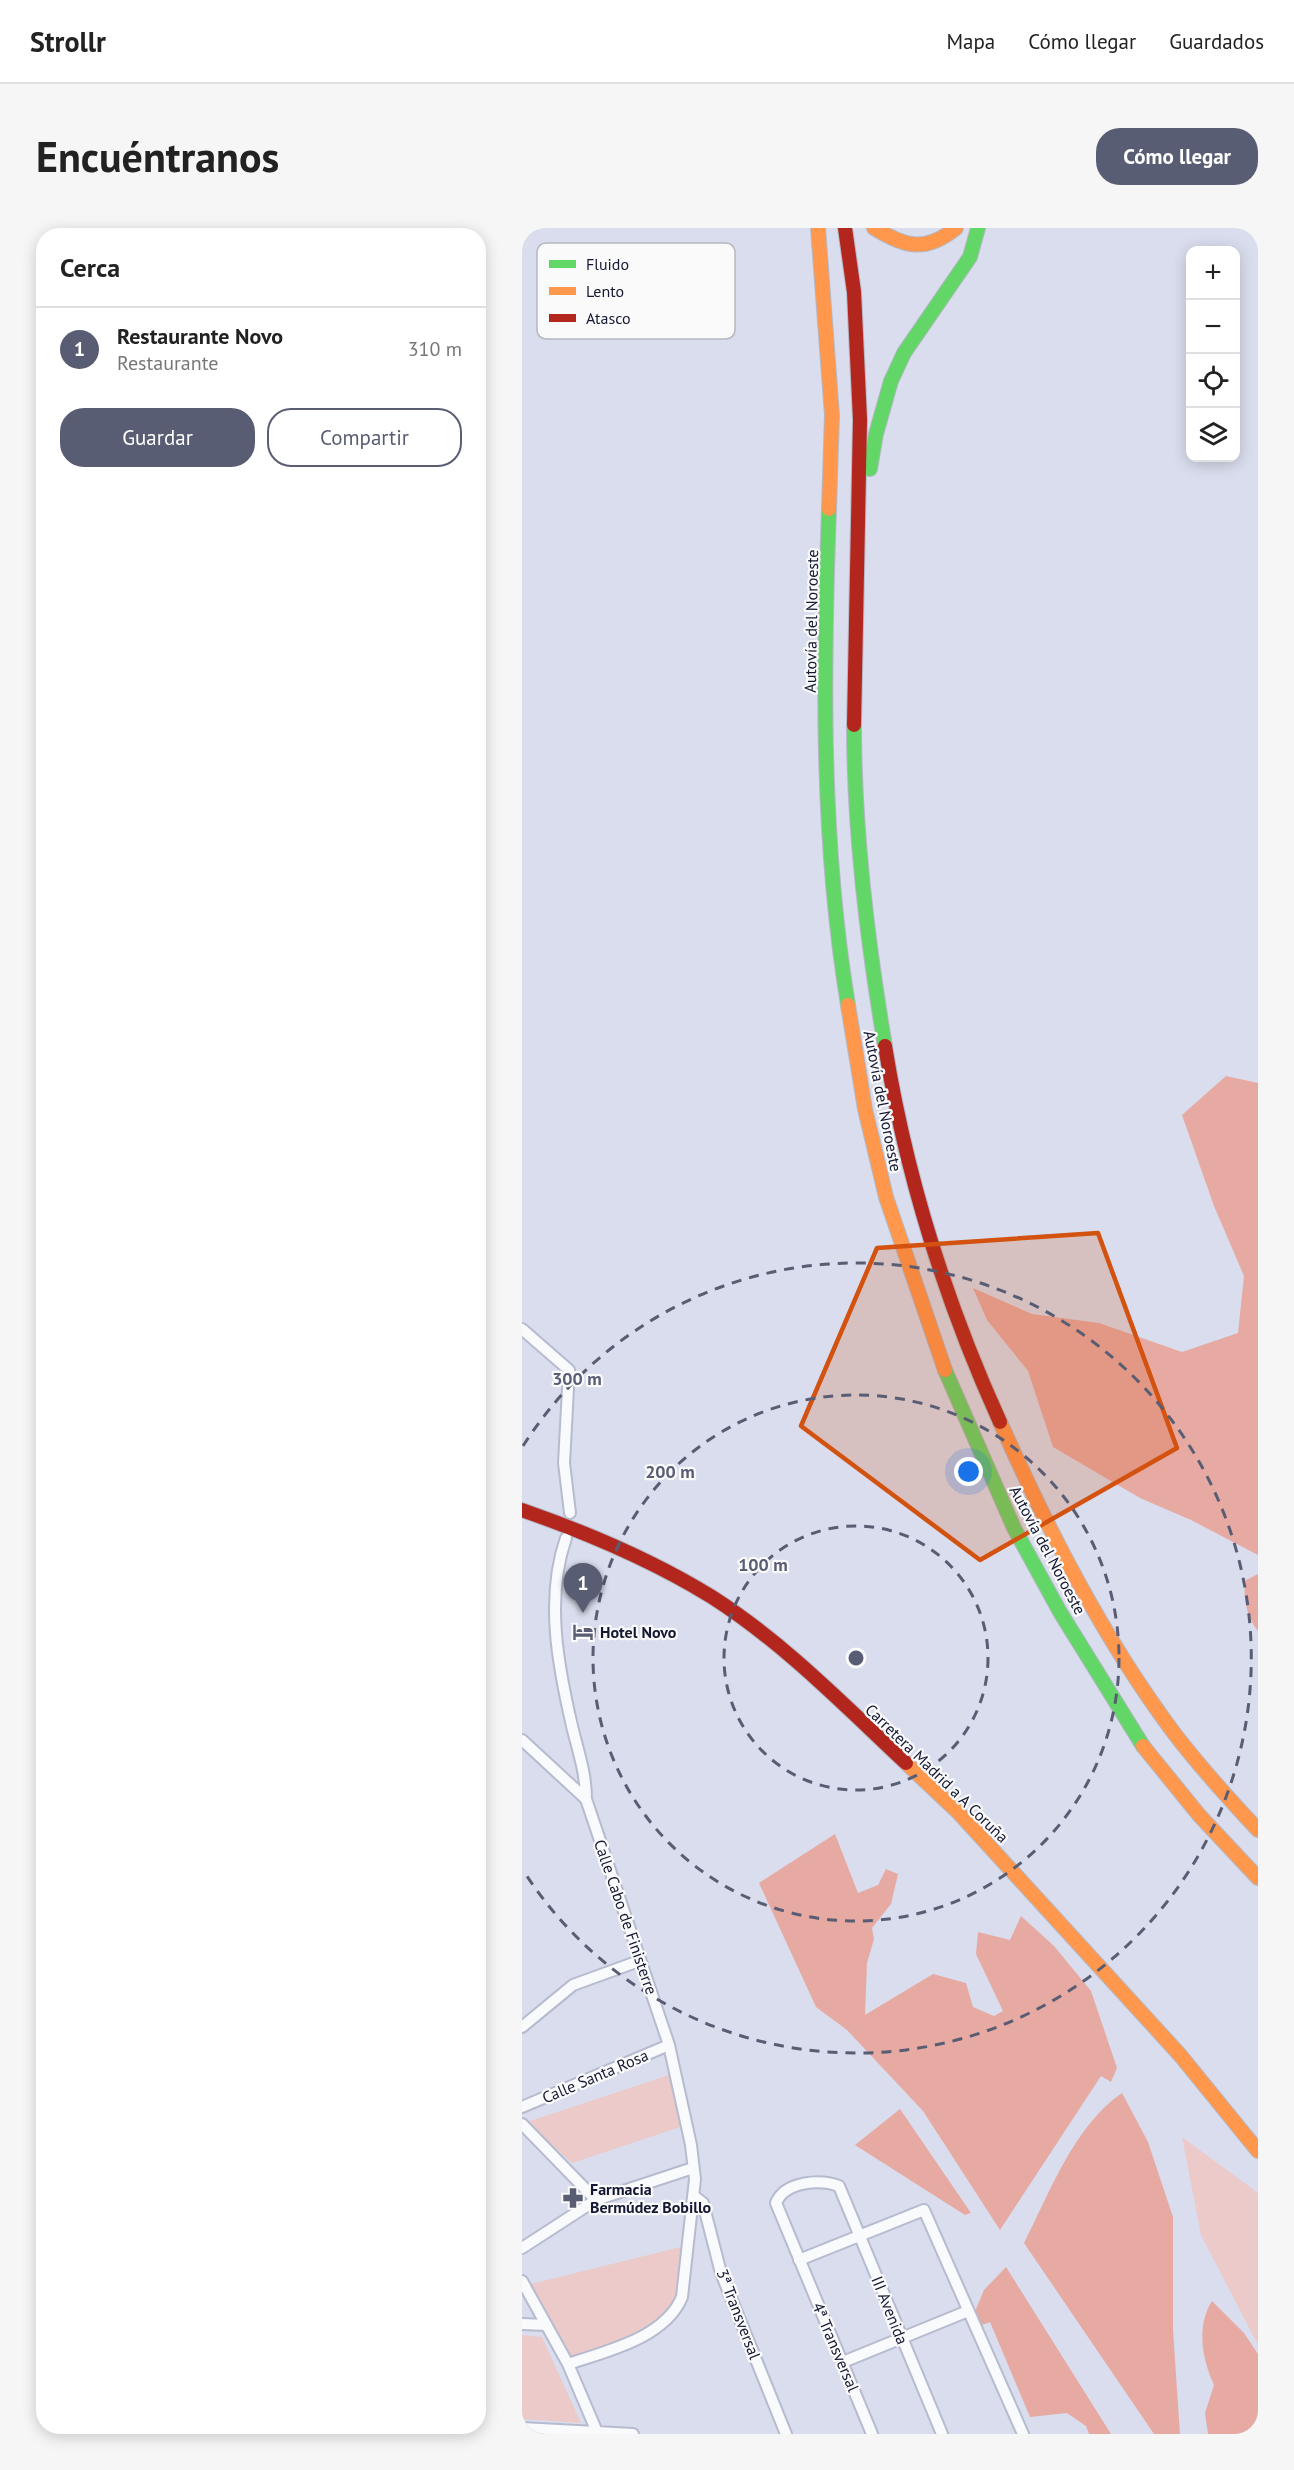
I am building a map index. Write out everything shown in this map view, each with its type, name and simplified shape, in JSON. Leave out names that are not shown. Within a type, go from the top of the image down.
[{"type":"highway","points":[[806,228],[817,273],[826,405],[826,594]]},
{"type":"highway","name":"Autovía del Noroeste","points":[[818,228],[832,415],[826,594],[828,798],[840,953],[865,1109],[886,1197],[948,1379],[1014,1528],[1060,1612],[1136,1737],[1199,1815],[1258,1878]]},
{"type":"highway","name":"Autovía del Noroeste","points":[[845,228],[851,263],[858,346],[861,471],[854,739],[858,841],[881,1030],[913,1183],[941,1276],[980,1380],[1013,1459],[1047,1527],[1113,1641],[1188,1751],[1258,1830]]},
{"type":"highway","points":[[874,228],[893,240],[916,247],[938,242],[956,228]]},
{"type":"highway","points":[[858,816],[861,643],[870,463],[884,401],[904,353],[970,257],[978,228]]},
{"type":"highway","name":"Carretera Madrid a A Coruña","points":[[522,1510],[587,1533],[647,1561],[713,1598],[796,1660],[959,1813],[1180,2055],[1258,2151]]},
{"type":"street","points":[[522,1329],[569,1370],[564,1463],[570,1513]]},
{"type":"street","name":"Calle Cabo de Finisterre","points":[[566,1539],[561,1555],[555,1630],[561,1676],[586,1777],[586,1799],[669,2045],[691,2145],[694,2196],[682,2297],[672,2316],[653,2330],[568,2364]]},
{"type":"street","points":[[522,1740],[586,1799]]},
{"type":"street","points":[[522,2027],[573,1985],[639,1961]]},
{"type":"street","name":"Calle Santa Rosa","points":[[522,2107],[669,2045]]},
{"type":"street","points":[[522,2124],[596,2200]]},
{"type":"street","points":[[522,2248],[596,2200],[693,2168]]},
{"type":"street","name":"4ª Transversal","points":[[839,2186],[816,2181],[794,2187],[778,2198],[776,2203],[872,2434]]},
{"type":"street","name":"III Avenida","points":[[839,2186],[901,2340],[942,2434]]},
{"type":"street","name":"3ª Transversal","points":[[694,2196],[703,2203],[721,2273],[786,2434]]},
{"type":"street","points":[[799,2260],[924,2210],[1023,2434]]},
{"type":"street","points":[[522,2281],[568,2364],[597,2432]]},
{"type":"street","points":[[843,2362],[968,2311]]},
{"type":"street","points":[[522,2324],[546,2325]]},
{"type":"street","points":[[522,2428],[633,2434]]},
{"type":"highlighted area","points":[[1098,1233],[1177,1448],[980,1560],[801,1426],[877,1248]]},
{"type":"shaded area","points":[[1226,1076],[1258,1083],[1258,1555],[1191,1520],[1140,1498],[1053,1447],[1028,1371],[987,1320],[973,1288],[1032,1314],[1099,1323],[1182,1352],[1238,1333],[1244,1276],[1214,1206],[1182,1115]]},
{"type":"shaded area","points":[[1258,1574],[1258,1631],[1248,1613],[1245,1593],[1246,1580]]},
{"type":"shaded area","points":[[835,1834],[858,1893],[878,1885],[886,1869],[898,1874],[891,1904],[872,1928],[874,1939],[867,1963],[865,2015],[933,1974],[966,1983],[973,2007],[994,2016],[1003,2011],[976,1954],[978,1932],[1010,1940],[1021,1916],[1054,1946],[1091,1991],[1117,2068],[1111,2082],[1101,2076],[1000,2230],[923,2111],[847,2030],[816,2007],[759,1883]]},
{"type":"shaded area","points":[[669,2075],[683,2126],[572,2163],[527,2122]]},
{"type":"shaded area","points":[[1122,2093],[1148,2142],[1173,2217],[1173,2330],[1180,2434],[1154,2434],[1024,2243],[1077,2142],[1090,2123]]},
{"type":"shaded area","points":[[900,2109],[971,2213],[965,2215],[855,2145]]},
{"type":"shaded area","points":[[1182,2137],[1258,2193],[1258,2345],[1201,2235]]},
{"type":"shaded area","points":[[685,2246],[679,2292],[669,2310],[646,2329],[631,2336],[573,2356],[569,2355],[531,2284]]},
{"type":"shaded area","points":[[1006,2267],[1111,2434],[1089,2434],[1086,2426],[1067,2413],[1030,2417],[990,2322],[979,2326],[974,2314],[984,2290]]},
{"type":"shaded area","points":[[1212,2301],[1244,2333],[1258,2354],[1258,2434],[1208,2434],[1205,2413],[1214,2385],[1206,2364],[1202,2332]]},
{"type":"shaded area","points":[[522,2335],[542,2337],[581,2423],[522,2419]]},
{"type":"traffic: fast","points":[[870,469],[876,434],[891,381],[904,353],[970,257],[978,228]]},
{"type":"traffic: fast","points":[[829,509],[826,757],[833,882],[848,1005]]},
{"type":"traffic: fast","points":[[854,725],[859,846],[885,1046]]},
{"type":"traffic: fast","points":[[945,1370],[1014,1528],[1060,1612],[1143,1746]]},
{"type":"traffic: slow","points":[[818,228],[832,415],[829,509]]},
{"type":"traffic: slow","points":[[874,228],[896,240],[915,244],[935,241],[956,228]]},
{"type":"traffic: slow","points":[[848,1005],[865,1109],[886,1197],[945,1370]]},
{"type":"traffic: slow","points":[[1000,1422],[1057,1543],[1124,1660],[1184,1746],[1258,1830]]},
{"type":"traffic: slow","points":[[1143,1746],[1199,1815],[1258,1878]]},
{"type":"traffic: slow","points":[[906,1763],[959,1813],[1180,2055],[1258,2151]]},
{"type":"traffic: jam","points":[[845,228],[854,292],[860,420],[854,725]]},
{"type":"traffic: jam","points":[[885,1046],[904,1142],[930,1238],[962,1331],[1000,1422]]},
{"type":"traffic: jam","points":[[522,1510],[619,1548],[712,1597],[789,1654],[906,1763]]},
{"type":"place","name":"Restaurante Novo","points":[[583,1613]]},
{"type":"place","name":"Hotel Novo","points":[[583,1632]]},
{"type":"place","name":"Farmacia Bermúdez Bobillo","points":[[573,2198]]}]
